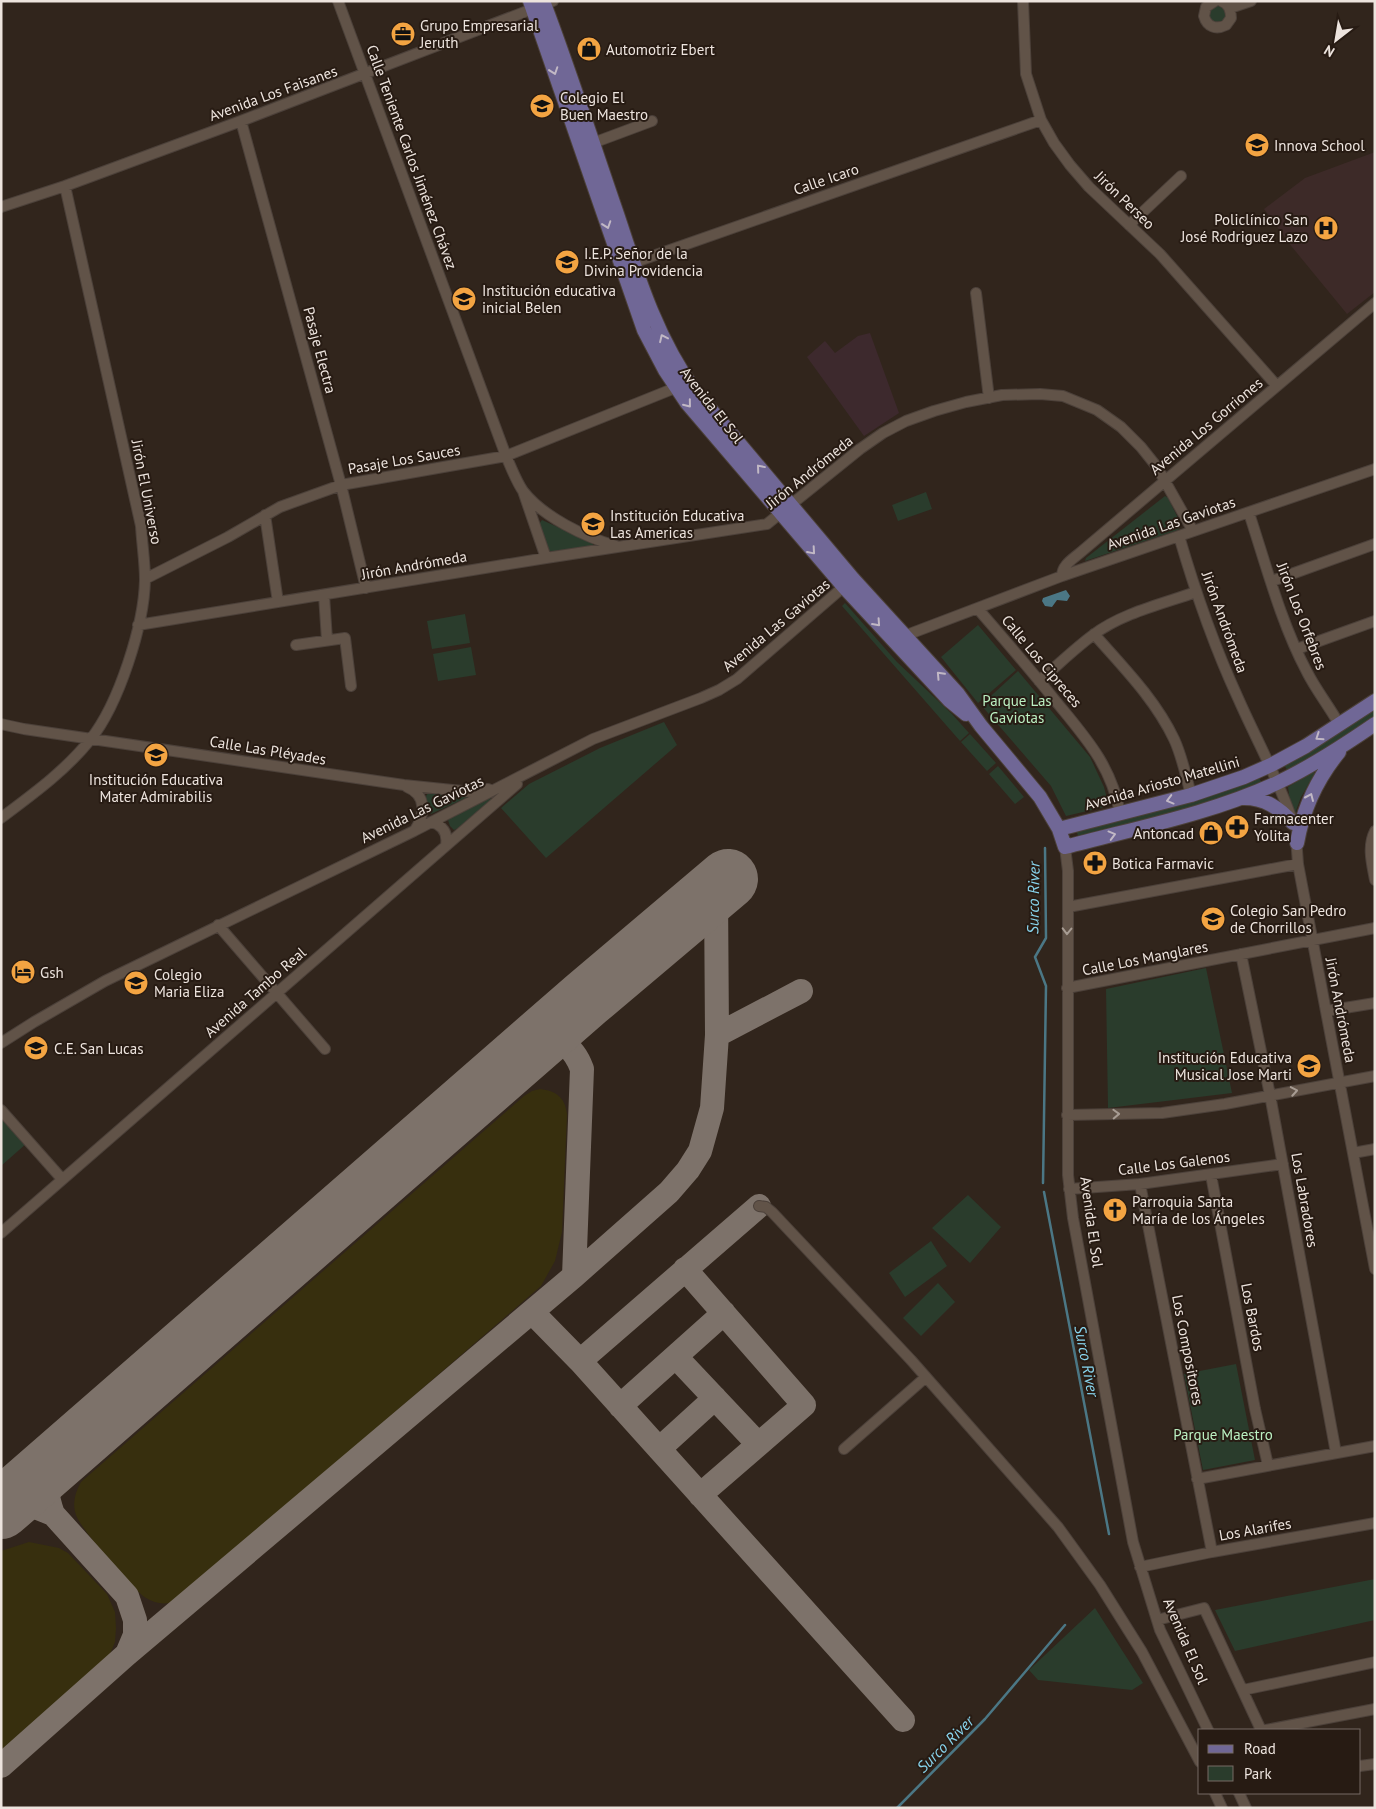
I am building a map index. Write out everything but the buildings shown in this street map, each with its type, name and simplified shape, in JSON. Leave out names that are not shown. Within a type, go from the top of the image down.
[{"type":"main road","name":"Avenida El Sol","points":[[540,3],[593,143],[647,336],[676,388],[786,510],[949,700],[981,726],[1026,779],[1051,814],[1059,829],[1065,847]]},
{"type":"main road","name":"Avenida El Sol","points":[[540,3],[628,265],[659,330],[685,377],[786,510]]},
{"type":"main road","name":"Avenida Ariosto Matellini","points":[[1059,829],[1236,780],[1306,746],[1375,701]]},
{"type":"main road","points":[[1065,847],[1197,812],[1278,783],[1302,771],[1375,724]]},
{"type":"main road","points":[[1297,843],[1303,815],[1314,788],[1330,763],[1350,741]]},
{"type":"main road","points":[[1240,798],[1267,802],[1279,809],[1293,823]]},
{"type":"street","name":"Calle Teniente Carlos Jiménez Chávez","points":[[338,1],[506,456],[523,490],[546,558]]},
{"type":"street","name":"Jirón Perseo","points":[[1023,1],[1026,74],[1041,120],[1070,165],[1089,187],[1179,276],[1277,386]]},
{"type":"street","points":[[1215,1],[1210,3],[1204,11],[1206,20],[1212,27],[1217,28],[1226,26],[1231,18],[1230,8],[1227,4],[1220,1]]},
{"type":"street","points":[[1230,8],[1251,1]]},
{"type":"street","name":"Avenida Los Faisanes","points":[[1,207],[65,186],[242,121],[365,74],[540,3]]},
{"type":"street","name":"Calle Icaro","points":[[628,265],[1041,120]]},
{"type":"street","name":"Pasaje Electra","points":[[242,121],[342,485],[366,588]]},
{"type":"street","points":[[593,143],[652,121]]},
{"type":"street","points":[[1129,225],[1181,176]]},
{"type":"street","name":"Jirón El Universo","points":[[1,818],[59,772],[92,738],[121,684],[130,660],[143,605],[145,579],[140,526],[65,186]]},
{"type":"street","points":[[976,293],[988,398]]},
{"type":"street","name":"Avenida Los Gorriones","points":[[1062,576],[1065,566],[1375,303]]},
{"type":"street","name":"Pasaje Los Sauces","points":[[145,579],[228,537],[280,507],[342,485],[506,456],[676,388]]},
{"type":"street","name":"Jirón Andrómeda","points":[[138,625],[767,524],[860,449],[906,422],[934,411],[988,398],[1040,391],[1063,396],[1097,410],[1121,427],[1157,467],[1193,531]]},
{"type":"street","name":"Avenida Las Gaviotas","points":[[899,640],[1062,576],[1375,468]]},
{"type":"street","name":"Calle Teniente Carlos Jiménez Chávez","points":[[523,490],[544,510],[570,527],[594,539],[619,547]]},
{"type":"street","name":"Jirón Los Orfebres","points":[[1249,513],[1297,650],[1306,671],[1339,724]]},
{"type":"street","points":[[264,515],[278,602]]},
{"type":"street","name":"Jirón Andrómeda","points":[[1179,536],[1196,592],[1222,662],[1278,783],[1293,823],[1297,843],[1298,864],[1339,1083],[1353,1153],[1370,1221],[1375,1269]]},
{"type":"street","points":[[1272,581],[1375,544]]},
{"type":"street","name":"Avenida Las Gaviotas","points":[[1,1043],[105,981],[187,943],[218,926],[414,831],[593,739],[718,690],[737,678],[849,583]]},
{"type":"street","points":[[1039,681],[1094,634],[1138,612],[1196,592]]},
{"type":"street","points":[[324,595],[327,640]]},
{"type":"street","name":"Calle Los Cipreces","points":[[978,609],[1099,756],[1111,781],[1118,800],[1120,813]]},
{"type":"street","points":[[1297,650],[1375,621]]},
{"type":"street","points":[[1094,634],[1146,694],[1158,711],[1178,747],[1191,794]]},
{"type":"street","points":[[296,645],[345,638],[351,686]]},
{"type":"street","name":"Calle Las Pléyades","points":[[1,724],[24,729],[404,785],[479,792],[528,773]]},
{"type":"street","name":"Avenida Tambo Real","points":[[1,1234],[528,773]]},
{"type":"street","points":[[404,785],[415,790],[421,802],[423,813],[414,831]]},
{"type":"street","points":[[431,822],[444,829],[447,839],[446,845]]},
{"type":"street","points":[[1375,831],[1371,840],[1370,853],[1375,880]]},
{"type":"street","name":"Avenida El Sol","points":[[1065,847],[1068,871],[1067,1116],[1069,1189],[1073,1218],[1133,1542],[1167,1646],[1208,1729]]},
{"type":"street","points":[[1068,907],[1298,864]]},
{"type":"street","points":[[218,926],[325,1049]]},
{"type":"street","name":"Calle Los Manglares","points":[[1068,988],[1375,928]]},
{"type":"street","name":"Los Labradores","points":[[1241,954],[1270,1095],[1336,1453]]},
{"type":"street","points":[[1326,1011],[1375,1003]]},
{"type":"street","points":[[1067,1116],[1162,1113],[1375,1076]]},
{"type":"street","points":[[1,1110],[62,1180]]},
{"type":"street","points":[[1353,1153],[1375,1149]]},
{"type":"street","name":"Calle Los Galenos","points":[[1069,1189],[1140,1184],[1283,1164]]},
{"type":"street","name":"Los Bardos","points":[[1211,1175],[1268,1464]]},
{"type":"street","name":"Los Compositores","points":[[1140,1184],[1212,1552]]},
{"type":"street","points":[[759,1206],[766,1207],[772,1212],[926,1377],[1058,1527],[1100,1585],[1142,1652],[1198,1758]]},
{"type":"street","points":[[844,1448],[926,1377]]},
{"type":"street","points":[[1197,1479],[1268,1464],[1375,1446]]},
{"type":"street","name":"Los Alarifes","points":[[1140,1567],[1212,1552],[1375,1524]]},
{"type":"street","points":[[1157,1620],[1204,1608],[1261,1729]]},
{"type":"street","points":[[1243,1690],[1375,1662]]},
{"type":"street","points":[[1271,1729],[1375,1709]]},
{"type":"street","points":[[1361,1766],[1375,1764]]},
{"type":"street","points":[[1215,1794],[1222,1808]]},
{"type":"street","points":[[1243,1794],[1246,1808]]},
{"type":"shaded area","name":"Policlínico San José Rodriguez Lazo","points":[[1375,152],[1375,292],[1347,314],[1292,247],[1264,209],[1305,178]]},
{"type":"shaded area","points":[[870,333],[899,413],[864,436],[807,357],[825,341],[835,353],[858,336]]},
{"type":"green space","points":[[1218,6],[1224,9],[1227,15],[1224,21],[1218,24],[1212,21],[1209,15],[1212,9]]},
{"type":"green space","points":[[926,492],[932,509],[898,521],[892,505]]},
{"type":"green space","points":[[1165,496],[1168,498],[1181,524],[1178,530],[1085,561],[1086,558]]},
{"type":"green space","points":[[542,520],[593,543],[593,546],[551,552],[548,549],[539,524]]},
{"type":"green space","points":[[845,603],[897,662],[952,714],[969,733],[960,741],[842,606]]},
{"type":"green space","points":[[465,614],[470,643],[432,649],[427,621]]},
{"type":"green space","points":[[978,625],[1016,670],[978,703],[941,657]]},
{"type":"green space","points":[[471,647],[476,675],[438,681],[433,654]]},
{"type":"green space","name":"Parque Las Gaviotas","points":[[1018,671],[1090,757],[1104,787],[1109,806],[1066,816],[1051,786],[981,705]]},
{"type":"green space","points":[[1375,706],[1375,720],[1289,773],[1283,763]]},
{"type":"green space","points":[[664,722],[677,745],[546,858],[501,808],[529,784],[600,748]]},
{"type":"green space","points":[[970,734],[996,763],[987,771],[961,742]]},
{"type":"green space","points":[[998,766],[1024,797],[1015,804],[989,774]]},
{"type":"green space","points":[[1313,772],[1315,773],[1301,797],[1294,816],[1292,816],[1288,787]]},
{"type":"green space","points":[[1258,776],[1263,785],[1243,793],[1079,839],[1076,829]]},
{"type":"green space","points":[[429,792],[468,797],[431,814],[428,812],[426,796]]},
{"type":"green space","points":[[489,798],[492,799],[458,828],[454,830],[450,826],[448,820],[450,817]]},
{"type":"green space","points":[[1206,968],[1232,1093],[1108,1108],[1106,989]]},
{"type":"green space","points":[[1,1115],[27,1143],[1,1166]]},
{"type":"green space","points":[[968,1195],[1001,1227],[970,1263],[932,1228]]},
{"type":"green space","points":[[931,1241],[947,1266],[905,1297],[889,1273]]},
{"type":"green space","points":[[938,1283],[955,1302],[921,1336],[903,1318]]},
{"type":"green space","name":"Parque Maestro","points":[[1236,1364],[1255,1460],[1203,1470],[1184,1374]]},
{"type":"green space","points":[[1375,1579],[1375,1620],[1235,1651],[1215,1610]]},
{"type":"green space","points":[[1095,1608],[1143,1683],[1132,1690],[1038,1680],[1029,1670]]},
{"type":"sand","points":[[540,1089],[551,1091],[559,1096],[564,1103],[567,1114],[562,1232],[555,1261],[541,1286],[176,1601],[161,1603],[153,1602],[146,1598],[97,1545],[76,1515],[74,1502],[81,1482],[524,1096]]},
{"type":"sand","points":[[29,1542],[59,1548],[68,1553],[107,1594],[115,1612],[115,1642],[108,1659],[1,1752],[1,1551]]},
{"type":"water","points":[[1066,590],[1070,596],[1067,601],[1057,600],[1052,607],[1045,606],[1042,601],[1043,598]]},
{"type":"waterway","name":"Surco River","points":[[1043,1183],[1046,986],[1035,957],[1046,938],[1045,848]]},
{"type":"waterway","name":"Surco River","points":[[1044,1192],[1109,1534]]},
{"type":"waterway","name":"Surco River","points":[[897,1808],[985,1719],[1065,1625]]},
{"type":"taxiway","points":[[1,1766],[127,1654],[574,1276],[669,1192],[688,1170],[700,1151],[712,1108],[717,1035],[716,891]]},
{"type":"taxiway","points":[[717,1035],[801,991]]},
{"type":"taxiway","points":[[536,1044],[552,1042],[565,1046],[575,1054],[582,1069],[574,1276]]},
{"type":"taxiway","points":[[580,1361],[759,1206]]},
{"type":"taxiway","points":[[685,1269],[804,1405],[700,1495]]},
{"type":"taxiway","points":[[532,1312],[580,1361],[903,1720]]},
{"type":"taxiway","points":[[620,1406],[724,1313]]},
{"type":"taxiway","points":[[676,1357],[758,1444]]},
{"type":"taxiway","points":[[659,1449],[715,1398]]},
{"type":"taxiway","points":[[53,1514],[47,1492],[51,1474],[58,1460]]},
{"type":"taxiway","points":[[6,1505],[16,1503],[33,1506],[53,1514],[127,1596],[135,1620],[135,1635],[127,1654]]},
{"type":"runway","points":[[1,1509],[586,999],[728,879]]},
{"type":"place","name":"Grupo Empresarial Jeruth","points":[[403,34]]},
{"type":"place","name":"Automotriz Ebert","points":[[589,49]]},
{"type":"place","name":"Colegio El Buen Maestro","points":[[542,106]]},
{"type":"place","name":"Innova School","points":[[1257,145]]},
{"type":"place","name":"Policlínico San José Rodriguez Lazo","points":[[1326,228]]},
{"type":"place","name":"I.E.P. Señor de la Divina Providencia","points":[[567,262]]},
{"type":"place","name":"Institución educativa inicial Belen","points":[[464,299]]},
{"type":"place","name":"Institución Educativa Las Americas","points":[[593,524]]},
{"type":"place","name":"Institución Educativa Mater Admirabilis","points":[[156,755]]},
{"type":"place","name":"Farmacenter Yolita","points":[[1237,827]]},
{"type":"place","name":"Antoncad","points":[[1211,833]]},
{"type":"place","name":"Botica Farmavic","points":[[1095,863]]},
{"type":"place","name":"Colegio San Pedro de Chorrillos","points":[[1213,919]]},
{"type":"place","name":"Gsh","points":[[23,972]]},
{"type":"place","name":"Colegio Maria Eliza","points":[[136,983]]},
{"type":"place","name":"C.E. San Lucas","points":[[36,1048]]},
{"type":"place","name":"Institución Educativa Musical Jose Marti","points":[[1309,1066]]},
{"type":"place","name":"Parroquia Santa María de los Ángeles","points":[[1115,1210]]}]
